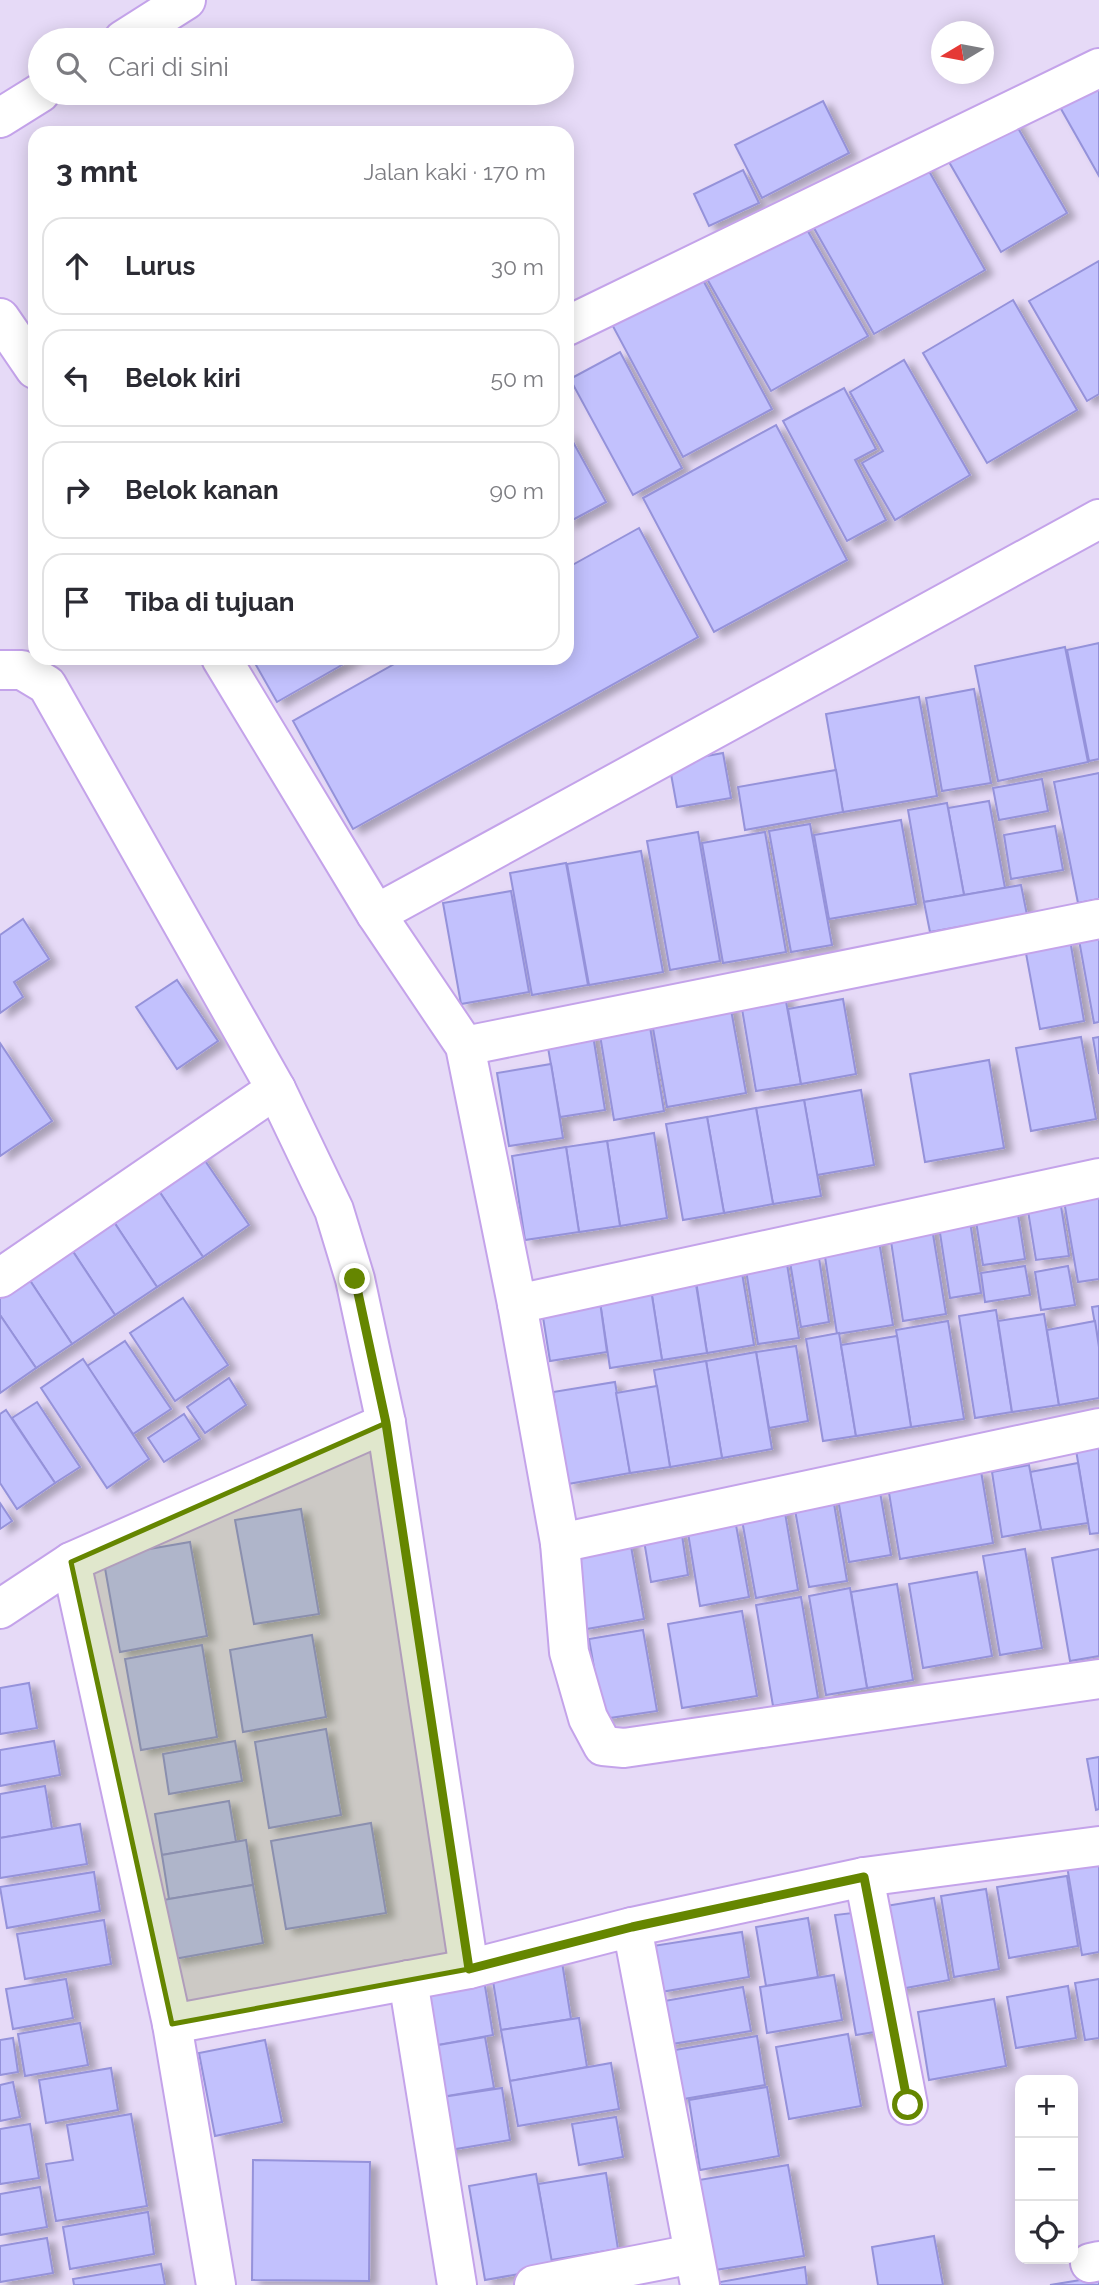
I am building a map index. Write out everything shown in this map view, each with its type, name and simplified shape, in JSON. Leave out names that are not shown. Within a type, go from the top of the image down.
[{"type":"street","points":[[142,28],[186,0]]},
{"type":"street","points":[[574,323],[1099,68]]},
{"type":"street","points":[[0,118],[28,100]]},
{"type":"street","points":[[0,317],[28,359]]},
{"type":"street","points":[[376,914],[1099,519]]},
{"type":"street","points":[[225,665],[376,914],[465,1046],[517,1304],[560,1543],[569,1652],[588,1718],[603,1746],[624,1748],[1099,1679]]},
{"type":"street","points":[[0,670],[22,670],[47,685],[276,1089],[334,1210],[355,1279],[386,1423],[469,1969]]},
{"type":"street","points":[[465,1046],[1099,919]]},
{"type":"street","points":[[0,1278],[276,1089]]},
{"type":"street","points":[[517,1304],[1099,1178]]},
{"type":"street","points":[[0,1609],[71,1562],[386,1423]]},
{"type":"street","points":[[560,1543],[1099,1427]]},
{"type":"street","points":[[71,1562],[172,2024],[216,2285]]},
{"type":"street","points":[[172,2024],[469,1969],[632,1927],[864,1877],[1099,1846]]},
{"type":"street","points":[[864,1877],[908,2105]]},
{"type":"street","points":[[534,2285],[697,2269],[632,1927]]},
{"type":"street","points":[[408,1980],[457,2285]]},
{"type":"highlighted area","points":[[386,1423],[469,1969],[172,2024],[71,1562]]},
{"type":"building","points":[[1099,75],[1099,176],[1056,100]]},
{"type":"building","points":[[823,101],[849,153],[762,198],[735,145]]},
{"type":"building","points":[[1011,116],[1067,213],[1001,252],[945,155]]},
{"type":"building","points":[[921,157],[985,270],[874,334],[810,221]]},
{"type":"building","points":[[743,170],[759,203],[709,226],[694,194]]},
{"type":"building","points":[[802,221],[868,336],[771,391],[706,277]]},
{"type":"building","points":[[1099,261],[1099,394],[1087,401],[1029,301]]},
{"type":"building","points":[[697,269],[772,409],[683,457],[608,317]]},
{"type":"building","points":[[1013,300],[1077,410],[987,463],[923,353]]},
{"type":"building","points":[[620,352],[682,468],[633,495],[574,386],[574,377]]},
{"type":"building","points":[[904,360],[970,475],[895,520],[862,463],[883,451],[850,392]]},
{"type":"building","points":[[844,388],[876,449],[855,460],[886,520],[847,541],[783,421]]},
{"type":"building","points":[[776,425],[847,560],[714,632],[643,498]]},
{"type":"building","points":[[574,444],[606,502],[574,519]]},
{"type":"building","points":[[639,528],[698,637],[353,829],[293,721],[393,665],[574,665],[574,564]]},
{"type":"building","points":[[1099,643],[1099,759],[1089,761],[1067,650]]},
{"type":"building","points":[[1065,647],[1088,762],[998,781],[975,666]]},
{"type":"building","points":[[256,665],[342,665],[277,702]]},
{"type":"building","points":[[974,689],[991,783],[942,791],[926,698]]},
{"type":"building","points":[[919,697],[937,796],[843,812],[826,714]]},
{"type":"building","points":[[723,753],[731,798],[677,807],[669,763]]},
{"type":"building","points":[[836,770],[843,812],[745,830],[738,787]]},
{"type":"building","points":[[1099,773],[1099,899],[1078,903],[1054,782]]},
{"type":"building","points":[[1042,779],[1048,811],[999,820],[993,788]]},
{"type":"building","points":[[989,801],[1005,888],[964,895],[948,808]]},
{"type":"building","points":[[947,803],[964,895],[924,902],[908,810]]},
{"type":"building","points":[[901,820],[916,904],[829,919],[814,835]]},
{"type":"building","points":[[810,824],[832,945],[791,952],[769,831]]},
{"type":"building","points":[[1055,826],[1063,870],[1011,879],[1004,835]]},
{"type":"building","points":[[698,832],[720,961],[670,970],[647,841]]},
{"type":"building","points":[[765,832],[786,952],[723,963],[702,843]]},
{"type":"building","points":[[641,851],[663,972],[589,985],[567,864]]},
{"type":"building","points":[[566,863],[588,985],[532,995],[510,873]]},
{"type":"building","points":[[1021,885],[1027,915],[930,932],[924,902]]},
{"type":"building","points":[[511,891],[529,992],[461,1004],[443,903]]},
{"type":"building","points":[[23,919],[49,959],[14,982],[23,997],[0,1013],[0,935]]},
{"type":"building","points":[[1099,937],[1099,1022],[1094,1023],[1079,940]]},
{"type":"building","points":[[1070,940],[1084,1021],[1040,1029],[1025,948]]},
{"type":"building","points":[[177,980],[218,1041],[177,1069],[136,1007]]},
{"type":"building","points":[[785,996],[801,1084],[756,1091],[741,1003]]},
{"type":"building","points":[[843,999],[856,1074],[801,1084],[788,1009]]},
{"type":"building","points":[[730,1004],[746,1093],[667,1107],[651,1017]]},
{"type":"building","points":[[649,1021],[664,1111],[614,1120],[599,1029]]},
{"type":"building","points":[[592,1029],[605,1110],[560,1117],[546,1036]]},
{"type":"building","points":[[1081,1037],[1096,1119],[1031,1131],[1016,1048]]},
{"type":"building","points":[[1099,1037],[1099,1074],[1093,1038]]},
{"type":"building","points":[[0,1043],[52,1121],[0,1156]]},
{"type":"building","points":[[989,1060],[1004,1148],[925,1162],[910,1074]]},
{"type":"building","points":[[551,1064],[563,1138],[509,1146],[497,1073]]},
{"type":"building","points":[[861,1090],[874,1165],[817,1175],[804,1100]]},
{"type":"building","points":[[804,1100],[821,1196],[773,1204],[756,1108]]},
{"type":"building","points":[[756,1108],[773,1204],[724,1213],[707,1117]]},
{"type":"building","points":[[707,1117],[724,1213],[683,1220],[666,1124]]},
{"type":"building","points":[[654,1133],[667,1218],[620,1226],[607,1141]]},
{"type":"building","points":[[607,1141],[620,1226],[579,1232],[566,1147]]},
{"type":"building","points":[[566,1147],[579,1232],[525,1240],[512,1156]]},
{"type":"building","points":[[199,1152],[249,1225],[203,1257],[153,1182]]},
{"type":"building","points":[[153,1182],[203,1257],[157,1287],[108,1213]]},
{"type":"building","points":[[1099,1196],[1099,1279],[1078,1282],[1064,1201]]},
{"type":"building","points":[[1016,1202],[1025,1259],[983,1265],[974,1209]]},
{"type":"building","points":[[1061,1206],[1069,1256],[1036,1260],[1028,1211]]},
{"type":"building","points":[[108,1213],[157,1287],[115,1315],[66,1241]]},
{"type":"building","points":[[969,1215],[981,1293],[950,1298],[938,1220]]},
{"type":"building","points":[[931,1222],[946,1314],[903,1321],[889,1228]]},
{"type":"building","points":[[878,1235],[893,1325],[837,1334],[823,1244]]},
{"type":"building","points":[[66,1241],[115,1315],[72,1344],[23,1270]]},
{"type":"building","points":[[785,1252],[799,1338],[758,1344],[744,1258]]},
{"type":"building","points":[[819,1258],[829,1322],[801,1327],[790,1262]]},
{"type":"building","points":[[740,1261],[754,1345],[707,1353],[694,1268]]},
{"type":"building","points":[[1025,1266],[1030,1295],[985,1302],[981,1273]]},
{"type":"building","points":[[1068,1266],[1075,1305],[1041,1310],[1035,1272]]},
{"type":"building","points":[[23,1270],[72,1344],[36,1368],[0,1315],[0,1286]]},
{"type":"building","points":[[694,1272],[707,1353],[662,1360],[650,1283]]},
{"type":"building","points":[[650,1283],[662,1360],[610,1368],[600,1302]]},
{"type":"building","points":[[183,1298],[228,1365],[175,1401],[130,1333]]},
{"type":"building","points":[[600,1302],[607,1352],[550,1361],[542,1311]]},
{"type":"building","points":[[1099,1306],[1099,1347],[1092,1307]]},
{"type":"building","points":[[996,1310],[1012,1412],[975,1418],[959,1316]]},
{"type":"building","points":[[1044,1314],[1059,1405],[1012,1412],[998,1321]]},
{"type":"building","points":[[0,1315],[36,1368],[0,1393]]},
{"type":"building","points":[[948,1321],[964,1419],[911,1427],[896,1330]]},
{"type":"building","points":[[1095,1321],[1099,1347],[1099,1398],[1059,1405],[1047,1330]]},
{"type":"building","points":[[839,1333],[856,1436],[823,1441],[806,1339]]},
{"type":"building","points":[[897,1336],[911,1427],[856,1436],[841,1345]]},
{"type":"building","points":[[125,1341],[171,1409],[133,1434],[87,1366]]},
{"type":"building","points":[[796,1346],[808,1421],[769,1428],[756,1352]]},
{"type":"building","points":[[756,1352],[772,1449],[722,1458],[706,1361]]},
{"type":"building","points":[[83,1359],[149,1459],[107,1488],[41,1388]]},
{"type":"building","points":[[706,1361],[722,1458],[670,1467],[654,1370]]},
{"type":"building","points":[[229,1378],[246,1405],[205,1433],[187,1407]]},
{"type":"building","points":[[615,1382],[630,1473],[568,1484],[553,1392]]},
{"type":"building","points":[[657,1386],[670,1467],[630,1473],[616,1393]]},
{"type":"building","points":[[37,1402],[80,1467],[55,1483],[12,1418]]},
{"type":"building","points":[[6,1410],[55,1483],[17,1509],[0,1483],[0,1414]]},
{"type":"building","points":[[184,1414],[200,1439],[164,1462],[148,1438]]},
{"type":"building","points":[[1099,1441],[1099,1533],[1090,1534],[1075,1444]]},
{"type":"building","points":[[1078,1463],[1088,1523],[1041,1530],[1030,1472]]},
{"type":"building","points":[[1029,1465],[1041,1530],[1002,1537],[992,1472]]},
{"type":"building","points":[[981,1471],[993,1543],[900,1559],[888,1487]]},
{"type":"building","points":[[832,1492],[847,1581],[809,1587],[793,1499]]},
{"type":"building","points":[[880,1492],[891,1555],[849,1562],[838,1499]]},
{"type":"building","points":[[783,1501],[798,1590],[756,1598],[740,1509]]},
{"type":"building","points":[[0,1503],[12,1521],[0,1529]]},
{"type":"building","points":[[301,1509],[319,1614],[254,1624],[235,1520]]},
{"type":"building","points":[[680,1522],[688,1575],[651,1582],[642,1529]]},
{"type":"building","points":[[736,1525],[749,1597],[700,1606],[688,1533]]},
{"type":"building","points":[[629,1535],[644,1619],[581,1630],[566,1546]]},
{"type":"building","points":[[190,1542],[207,1636],[120,1652],[103,1557]]},
{"type":"building","points":[[1025,1549],[1042,1648],[1000,1655],[983,1556]]},
{"type":"building","points":[[1099,1549],[1099,1656],[1070,1661],[1052,1558]]},
{"type":"building","points":[[977,1572],[992,1656],[923,1668],[909,1584]]},
{"type":"building","points":[[897,1584],[913,1680],[867,1688],[851,1592]]},
{"type":"building","points":[[850,1588],[867,1688],[826,1695],[809,1596]]},
{"type":"building","points":[[801,1597],[818,1698],[773,1706],[756,1605]]},
{"type":"building","points":[[742,1611],[757,1696],[682,1708],[668,1624]]},
{"type":"building","points":[[643,1630],[657,1711],[603,1719],[589,1639]]},
{"type":"building","points":[[312,1635],[326,1717],[243,1732],[230,1650]]},
{"type":"building","points":[[202,1645],[217,1737],[141,1750],[125,1659]]},
{"type":"building","points":[[29,1683],[37,1728],[0,1734],[0,1688]]},
{"type":"building","points":[[326,1729],[341,1815],[269,1828],[255,1742]]},
{"type":"building","points":[[54,1741],[60,1775],[0,1786],[0,1750]]},
{"type":"building","points":[[235,1741],[242,1781],[169,1794],[163,1754]]},
{"type":"building","points":[[1099,1757],[1099,1809],[1096,1810],[1087,1759]]},
{"type":"building","points":[[45,1786],[52,1829],[0,1838],[0,1794]]},
{"type":"building","points":[[229,1801],[236,1842],[162,1855],[155,1814]]},
{"type":"building","points":[[371,1823],[386,1913],[286,1929],[271,1841]]},
{"type":"building","points":[[80,1824],[87,1864],[0,1878],[0,1838]]},
{"type":"building","points":[[246,1840],[253,1885],[169,1899],[162,1855]]},
{"type":"building","points":[[1099,1860],[1099,1952],[1082,1955],[1067,1866]]},
{"type":"building","points":[[94,1872],[100,1911],[7,1928],[0,1887]]},
{"type":"building","points":[[1067,1876],[1078,1946],[1009,1958],[997,1887]]},
{"type":"building","points":[[253,1885],[263,1943],[174,1959],[163,1900]]},
{"type":"building","points":[[986,1889],[999,1969],[954,1977],[941,1896]]},
{"type":"building","points":[[934,1898],[949,1980],[895,1990],[880,1907]]},
{"type":"building","points":[[861,1912],[881,2031],[856,2035],[835,1915]]},
{"type":"building","points":[[808,1918],[818,1977],[766,1986],[756,1927]]},
{"type":"building","points":[[104,1920],[111,1964],[25,1979],[17,1934]]},
{"type":"building","points":[[742,1932],[749,1977],[661,1992],[653,1946]]},
{"type":"building","points":[[562,1962],[571,2019],[501,2030],[492,1975]]},
{"type":"building","points":[[834,1975],[842,2020],[767,2033],[760,1987]]},
{"type":"building","points":[[66,1979],[73,2018],[13,2029],[6,1989]]},
{"type":"building","points":[[1099,1979],[1099,2038],[1085,2040],[1075,1983]]},
{"type":"building","points":[[484,1980],[493,2035],[427,2047],[417,1992]]},
{"type":"building","points":[[1068,1986],[1076,2038],[1016,2048],[1007,1997]]},
{"type":"building","points":[[743,1987],[751,2031],[666,2045],[659,2002]]},
{"type":"building","points":[[994,1999],[1006,2066],[929,2080],[918,2012]]},
{"type":"building","points":[[579,2018],[587,2067],[510,2081],[501,2030]]},
{"type":"building","points":[[80,2023],[88,2065],[25,2076],[18,2034]]},
{"type":"building","points":[[848,2034],[861,2106],[789,2119],[776,2047]]},
{"type":"building","points":[[757,2036],[765,2085],[678,2100],[669,2051]]},
{"type":"building","points":[[485,2037],[494,2088],[436,2098],[427,2047]]},
{"type":"building","points":[[13,2038],[18,2072],[0,2075],[0,2040]]},
{"type":"building","points":[[265,2040],[282,2122],[215,2136],[199,2053]]},
{"type":"building","points":[[611,2063],[619,2109],[518,2126],[510,2081]]},
{"type":"building","points":[[111,2068],[118,2110],[46,2123],[39,2080]]},
{"type":"building","points":[[13,2082],[20,2117],[0,2121],[0,2085]]},
{"type":"building","points":[[767,2087],[779,2156],[700,2170],[689,2100]]},
{"type":"building","points":[[502,2088],[510,2140],[444,2151],[436,2098]]},
{"type":"building","points":[[131,2114],[147,2206],[56,2221],[46,2164],[73,2160],[67,2125]]},
{"type":"building","points":[[616,2117],[623,2157],[579,2165],[572,2124]]},
{"type":"building","points":[[30,2124],[39,2178],[0,2184],[0,2129]]},
{"type":"building","points":[[253,2160],[370,2162],[369,2281],[252,2280]]},
{"type":"building","points":[[788,2165],[804,2256],[715,2270],[699,2180]]},
{"type":"building","points":[[606,2173],[618,2249],[551,2260],[538,2184]]},
{"type":"building","points":[[536,2174],[553,2268],[485,2280],[469,2186]]},
{"type":"building","points":[[40,2187],[47,2227],[0,2235],[0,2194]]},
{"type":"building","points":[[148,2212],[154,2254],[70,2269],[63,2227]]},
{"type":"building","points":[[934,2236],[943,2285],[878,2285],[872,2247]]},
{"type":"building","points":[[47,2238],[53,2273],[0,2282],[0,2246]]},
{"type":"building","points":[[161,2264],[165,2285],[74,2285],[73,2279]]},
{"type":"building","points":[[805,2267],[807,2285],[720,2285],[720,2282]]},
{"type":"building","points":[[1099,2277],[1099,2285],[1050,2285]]},
{"type":"route","points":[[355,1279],[386,1423],[469,1969],[632,1927],[864,1877],[908,2105]]}]
